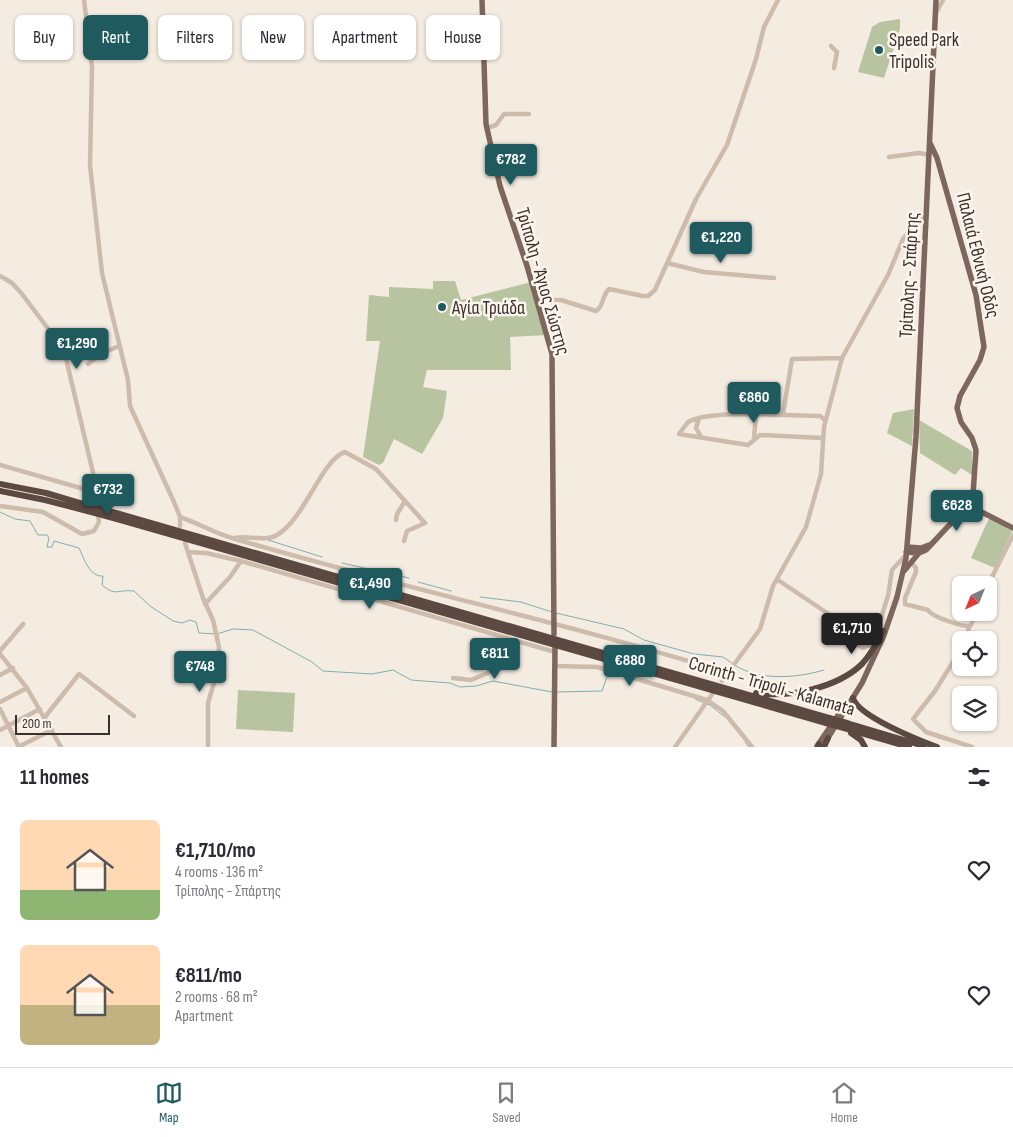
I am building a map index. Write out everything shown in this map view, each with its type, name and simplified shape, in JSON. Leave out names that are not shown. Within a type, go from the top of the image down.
[{"type":"highway","name":"Corinth - Tripoli - Kalamata","points":[[0,484],[46,493],[94,510]]},
{"type":"highway","name":"Corinth - Tripoli - Kalamata","points":[[0,491],[117,516],[736,690],[908,747]]},
{"type":"highway","name":"Corinth - Tripoli - Kalamata","points":[[117,516],[828,720],[835,725],[928,747]]},
{"type":"highway","points":[[736,690],[778,695],[801,692],[821,686],[858,667],[871,652],[883,631]]},
{"type":"highway","points":[[853,698],[856,705],[873,716],[937,747]]},
{"type":"highway","points":[[845,727],[857,736],[865,747]]},
{"type":"highway","points":[[820,746],[828,738]]},
{"type":"main road","name":"Τρίπολη - Άγιος Σώστης","points":[[482,0],[487,128],[500,186],[551,349],[553,367],[554,634]]},
{"type":"main road","name":"Τρίπολης - Σπάρτης","points":[[820,746],[858,682],[883,631],[906,552],[911,521],[936,0]]},
{"type":"main road","name":"Παλαιά Εθνική Οδός","points":[[917,550],[930,544],[968,505],[974,491],[976,450],[972,438],[961,422],[957,408],[960,396],[982,356],[984,342],[968,261],[938,158],[930,143]]},
{"type":"main road","points":[[968,505],[1013,528]]},
{"type":"main road","points":[[906,552],[917,550]]},
{"type":"main road","points":[[900,570],[911,562],[917,550]]},
{"type":"main road","name":"Τρίπολης - Σπάρτης","points":[[828,738],[853,698],[884,635],[900,570]]},
{"type":"main road","points":[[554,747],[555,649]]},
{"type":"street","points":[[84,0],[92,67],[90,165],[102,273],[128,380],[132,411],[180,517],[180,526]]},
{"type":"street","points":[[537,300],[561,300],[596,311],[609,289],[643,296],[652,294],[696,199],[727,145],[756,59],[764,27],[778,0]]},
{"type":"street","points":[[936,13],[943,0]]},
{"type":"street","points":[[831,46],[837,54],[834,68]]},
{"type":"street","points":[[487,128],[496,125],[504,114],[529,114]]},
{"type":"street","points":[[889,157],[919,153],[929,155]]},
{"type":"street","points":[[722,681],[761,626],[774,586],[801,539],[821,474],[822,438],[842,358],[888,275],[904,239],[916,223],[926,216]]},
{"type":"street","points":[[667,263],[704,272],[774,278]]},
{"type":"street","points":[[0,276],[12,283],[22,294],[64,350],[94,476],[93,493],[99,522],[94,531],[86,534],[78,532],[54,516],[43,512],[0,506]]},
{"type":"street","points":[[88,364],[101,354],[119,346]]},
{"type":"street","points":[[783,414],[792,359],[842,358]]},
{"type":"street","points":[[754,439],[756,414]]},
{"type":"street","points":[[822,438],[765,435],[758,436],[748,445],[679,434],[688,422],[700,418],[783,414],[820,416],[826,420]]},
{"type":"street","points":[[700,418],[696,428],[701,437]]},
{"type":"street","points":[[233,538],[242,536],[272,537],[283,531],[300,513],[333,462],[343,452],[353,455],[376,469],[425,523],[407,531],[404,541]]},
{"type":"street","points":[[0,465],[87,489],[93,493]]},
{"type":"street","points":[[396,520],[397,514],[405,501]]},
{"type":"street","points":[[180,517],[233,538],[352,572],[554,623],[730,671]]},
{"type":"street","points":[[992,576],[1013,534]]},
{"type":"street","points":[[185,543],[217,638],[219,660],[208,703],[208,747]]},
{"type":"street","points":[[188,552],[206,553],[240,561],[498,636],[555,649]]},
{"type":"street","points":[[205,604],[230,577],[240,561]]},
{"type":"street","points":[[911,562],[916,568],[916,572],[905,598],[905,604],[928,610],[932,616],[969,627]]},
{"type":"street","points":[[778,580],[839,621],[854,644],[863,648],[870,645],[878,631],[891,585],[892,570],[900,570]]},
{"type":"street","points":[[968,631],[972,621]]},
{"type":"street","points":[[23,624],[0,652],[45,716],[61,747]]},
{"type":"street","points":[[453,678],[471,680],[488,673],[494,662],[498,636]]},
{"type":"street","points":[[952,664],[935,691],[913,718],[915,723],[926,732],[972,747]]},
{"type":"street","points":[[554,666],[597,667],[707,701],[724,711],[752,747]]},
{"type":"street","points":[[0,675],[13,668]]},
{"type":"street","points":[[45,716],[79,674],[134,716]]},
{"type":"street","points":[[0,702],[27,688]]},
{"type":"street","points":[[676,747],[713,693]]},
{"type":"street","points":[[0,709],[19,747],[27,745],[52,730]]},
{"type":"street","points":[[0,730],[40,709]]},
{"type":"green space","name":"Speed Park Tripolis","points":[[900,19],[900,29],[884,78],[858,72],[872,27],[880,22]]},
{"type":"green space","points":[[433,281],[455,281],[461,300],[531,282],[547,335],[510,337],[511,370],[427,370],[423,387],[447,391],[443,418],[422,454],[394,439],[383,463],[379,465],[363,457],[380,341],[366,341],[369,295],[389,297],[389,287],[433,289]]},
{"type":"green space","points":[[914,409],[912,446],[887,433],[893,413]]},
{"type":"green space","points":[[919,420],[972,451],[972,475],[961,468],[955,475],[920,453]]},
{"type":"green space","points":[[989,518],[1012,531],[995,568],[971,558]]},
{"type":"green space","points":[[238,690],[295,693],[293,732],[236,729]]},
{"type":"waterway","points":[[0,512],[15,519],[30,521],[38,535],[47,535],[49,538],[47,547],[52,547],[54,541],[79,548],[91,570],[103,576],[102,585],[107,589],[114,592],[134,591],[150,606],[173,621],[182,623],[190,620],[196,622],[199,633],[217,634],[233,629],[253,630],[312,662],[323,671],[372,674],[393,670],[411,680],[450,683],[460,687],[476,686],[493,681],[552,692]]},
{"type":"waterway","points":[[268,540],[322,557]]},
{"type":"waterway","points":[[342,563],[409,578]]},
{"type":"waterway","points":[[418,582],[451,591]]},
{"type":"waterway","points":[[480,597],[521,602],[552,612]]},
{"type":"waterway","points":[[556,613],[624,629],[644,640],[694,654],[723,657],[732,663]]},
{"type":"waterway","points":[[736,666],[756,674],[779,677],[802,675],[824,670]]},
{"type":"waterway","points":[[556,692],[602,691],[607,677],[612,673]]},
{"type":"waterway","points":[[695,699],[710,705],[725,717]]},
{"type":"waterway","points":[[745,742],[749,747]]},
{"type":"place","name":"Speed Park Tripolis","points":[[879,50]]},
{"type":"place","name":"Αγία Τριάδα","points":[[442,307]]}]
